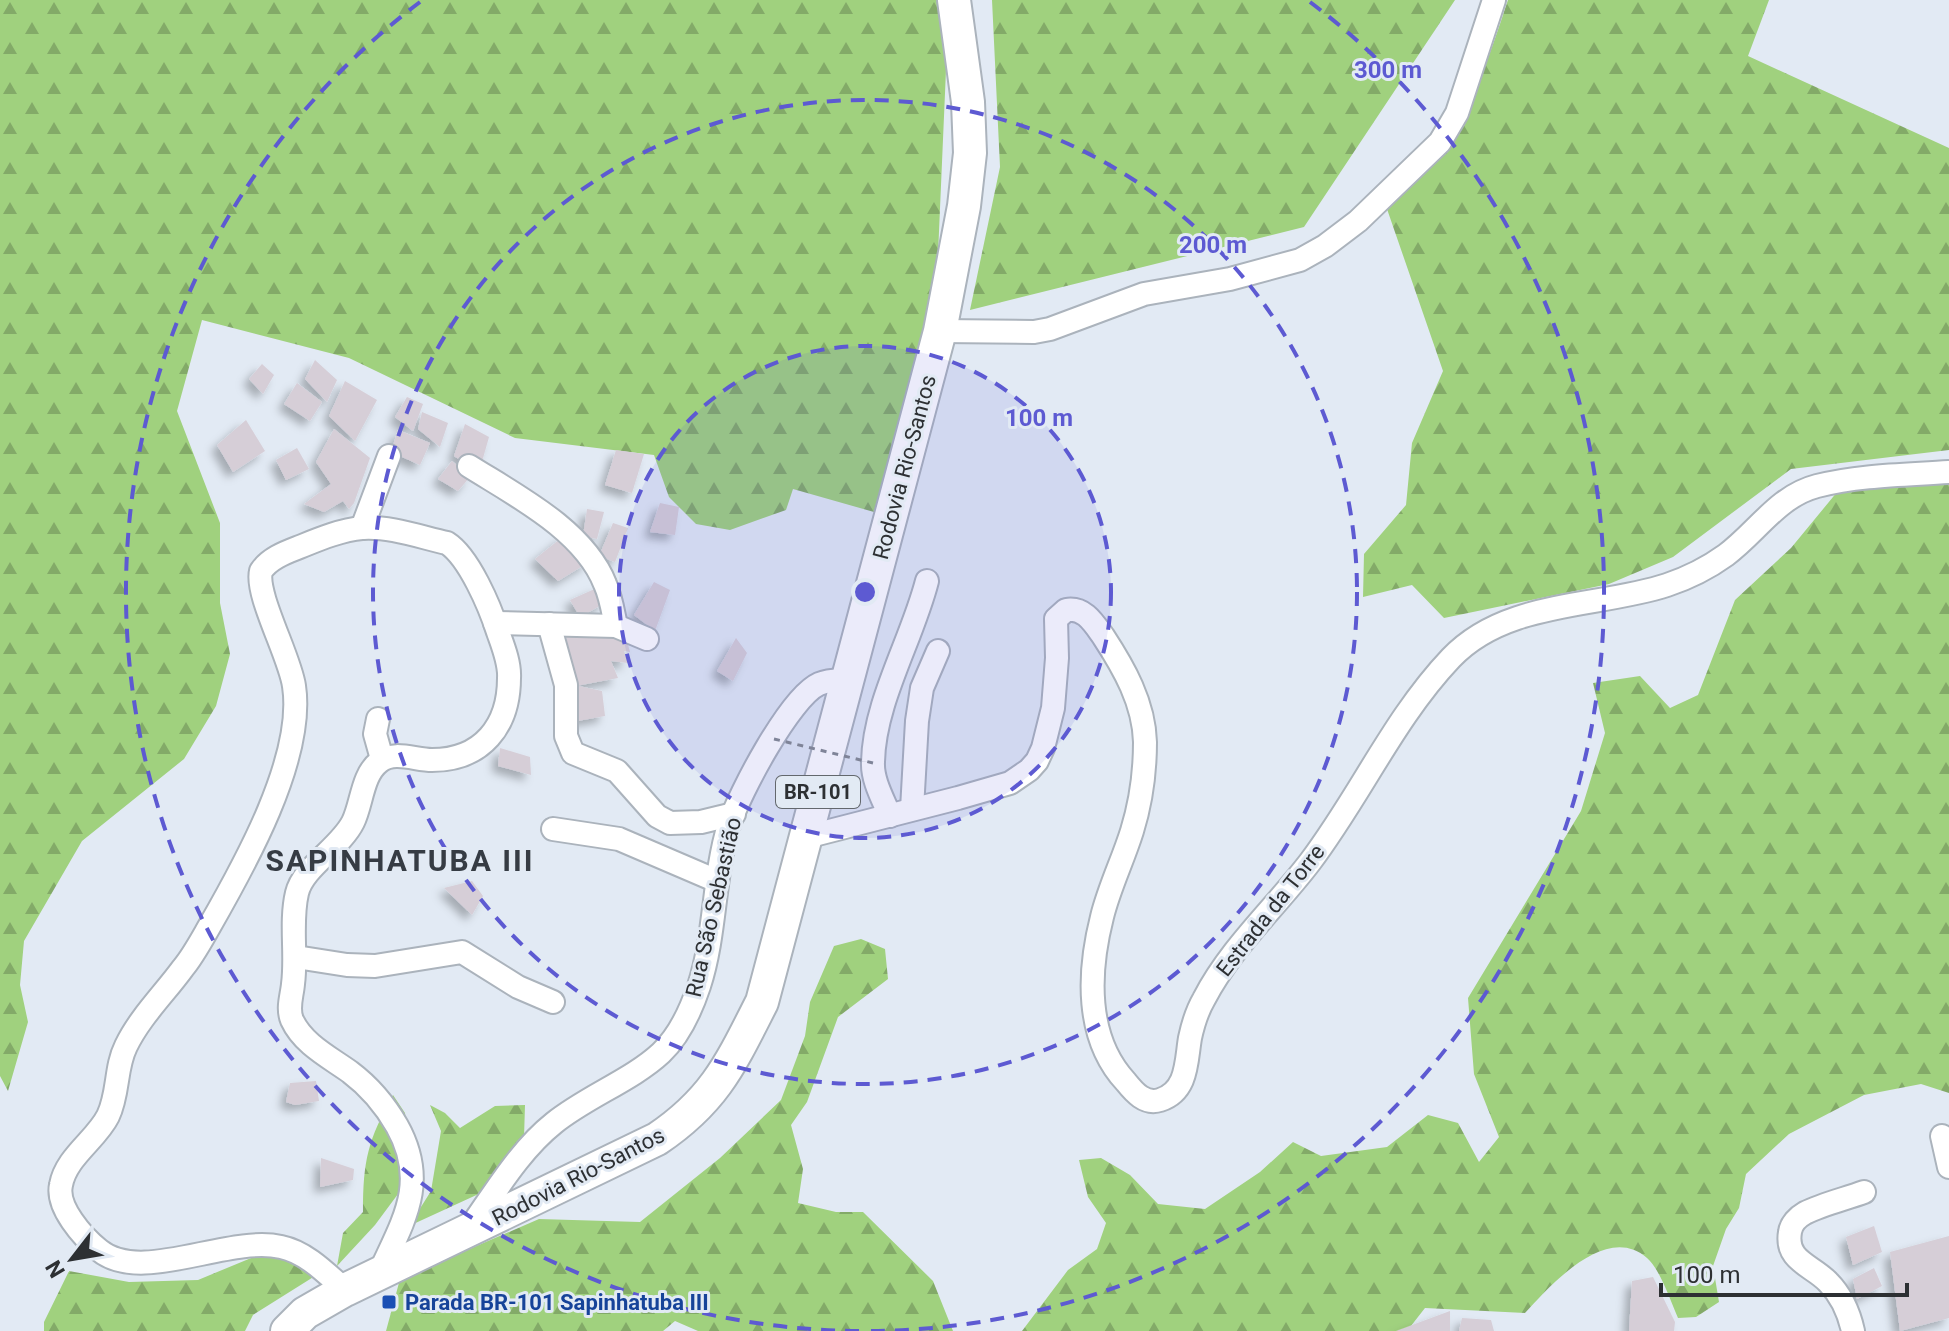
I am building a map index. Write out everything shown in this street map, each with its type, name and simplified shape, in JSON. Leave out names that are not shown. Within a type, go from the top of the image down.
[{"type":"highway","name":"Rodovia Rio-Santos","points":[[287,1331],[305,1313],[345,1290],[657,1139],[682,1122],[704,1101],[732,1062],[762,1002],[940,331],[964,206],[970,153],[968,102],[954,0]]},
{"type":"street","points":[[940,331],[1034,332],[1050,329],[1144,294],[1230,279],[1314,254],[1358,221],[1440,142],[1457,113],[1494,0]]},
{"type":"street","points":[[362,528],[389,456]]},
{"type":"street","points":[[469,466],[545,514],[569,535],[595,565],[604,581],[616,626]]},
{"type":"street","name":"Estrada da Torre","points":[[806,837],[1010,783],[1037,761],[1053,708],[1056,619],[1066,610],[1080,610],[1092,620],[1111,648],[1136,697],[1141,707],[1145,738],[1143,785],[1133,829],[1102,916],[1092,975],[1094,1019],[1106,1053],[1122,1079],[1144,1100],[1160,1100],[1172,1093],[1182,1079],[1194,1020],[1235,949],[1311,861],[1420,694],[1454,655],[1480,635],[1509,620],[1612,600],[1667,585],[1699,572],[1727,554],[1776,508],[1816,486],[1859,479],[1949,472]]},
{"type":"street","points":[[345,1290],[305,1257],[283,1247],[241,1246],[142,1264],[116,1262],[84,1236],[63,1204],[61,1184],[67,1170],[108,1115],[115,1097],[124,1049],[209,927],[259,831],[285,769],[295,720],[294,686],[288,658],[262,592],[259,577],[264,566],[275,558],[324,537],[362,528],[404,533],[447,543],[455,549],[467,565],[495,623],[510,676],[507,705],[500,726],[483,744],[464,754],[430,760],[397,756],[382,759],[374,767],[353,823],[308,873],[297,893],[296,957],[289,1005],[293,1023],[304,1038],[324,1055],[370,1088],[405,1140],[413,1168],[411,1195],[404,1218],[379,1274]]},
{"type":"street","points":[[901,812],[879,790],[873,763],[887,698],[918,616],[927,581]]},
{"type":"street","points":[[495,623],[616,626],[647,639]]},
{"type":"street","points":[[549,624],[566,685],[566,736],[573,753],[617,771],[650,810],[670,823],[701,822],[734,814]]},
{"type":"street","points":[[901,812],[922,688],[938,651]]},
{"type":"street","name":"Rua São Sebastião","points":[[465,1234],[526,1151],[553,1124],[660,1054],[683,1026],[700,984],[717,881],[734,814],[786,716],[808,691],[820,684],[835,680],[849,681]]},
{"type":"street","points":[[378,719],[375,734],[382,759]]},
{"type":"street","points":[[553,829],[619,839],[717,881]]},
{"type":"street","points":[[296,957],[375,966],[462,952],[518,987],[553,1002]]},
{"type":"street","points":[[1942,1136],[1949,1167]]},
{"type":"street","points":[[1853,1331],[1849,1314],[1837,1293],[1826,1279],[1803,1265],[1792,1253],[1788,1240],[1791,1226],[1803,1214],[1864,1192]]},
{"type":"path","points":[[774,739],[873,763]]},
{"type":"green space","points":[[0,0],[940,0],[947,47],[937,278],[881,514],[793,489],[786,510],[730,530],[696,524],[669,497],[654,455],[515,438],[349,358],[202,320],[177,411],[220,523],[220,603],[230,654],[216,706],[184,759],[82,841],[24,941],[20,985],[28,1022],[8,1091],[0,1076]]},
{"type":"green space","points":[[992,0],[1455,0],[1304,227],[970,310],[1000,167]]},
{"type":"green space","points":[[1508,0],[1769,0],[1748,56],[1949,148],[1949,450],[1791,469],[1673,557],[1609,584],[1444,618],[1412,585],[1363,597],[1364,554],[1406,505],[1412,443],[1443,371],[1387,209],[1438,154],[1461,118],[1487,60]]},
{"type":"green space","points":[[1949,474],[1949,1093],[1921,1084],[1864,1095],[1789,1134],[1746,1174],[1739,1208],[1726,1229],[1713,1266],[1719,1302],[1696,1317],[1678,1318],[1661,1278],[1647,1258],[1631,1249],[1614,1248],[1597,1252],[1580,1262],[1525,1313],[1425,1308],[1407,1331],[1022,1331],[1068,1270],[1097,1249],[1106,1223],[1088,1197],[1079,1160],[1101,1158],[1130,1175],[1158,1204],[1205,1209],[1260,1172],[1293,1142],[1321,1156],[1387,1147],[1428,1115],[1458,1123],[1479,1162],[1499,1137],[1474,1074],[1468,998],[1581,811],[1605,733],[1593,683],[1640,676],[1670,708],[1698,695],[1735,600],[1791,548],[1847,480]]},
{"type":"green space","points":[[861,939],[885,949],[888,979],[838,1017],[807,1102],[791,1125],[803,1169],[798,1203],[836,1212],[863,1212],[933,1281],[953,1331],[698,1331],[675,1321],[663,1331],[386,1331],[400,1279],[539,1219],[640,1222],[720,1158],[781,1100],[805,1036],[810,1002],[834,946]]},
{"type":"green space","points":[[393,1095],[405,1113],[409,1151],[398,1194],[375,1225],[337,1266],[343,1233],[363,1212],[369,1151]]},
{"type":"green space","points":[[430,1105],[445,1113],[460,1128],[495,1106],[525,1105],[524,1138],[483,1192],[409,1226],[431,1191],[441,1131]]},
{"type":"green space","points":[[275,1248],[315,1276],[253,1315],[245,1331],[44,1331],[44,1322],[69,1271],[129,1282],[198,1280]]},
{"type":"building","points":[[315,360],[337,380],[327,402],[305,379]]},
{"type":"building","points":[[262,364],[274,375],[263,394],[249,379]]},
{"type":"building","points":[[345,381],[377,400],[355,441],[329,416]]},
{"type":"building","points":[[297,383],[322,402],[310,421],[284,404]]},
{"type":"building","points":[[407,397],[423,404],[413,431],[395,417]]},
{"type":"building","points":[[422,412],[448,423],[440,447],[418,429]]},
{"type":"building","points":[[246,420],[265,451],[233,472],[217,445]]},
{"type":"building","points":[[465,424],[489,437],[479,472],[454,456]]},
{"type":"building","points":[[334,429],[370,458],[349,509],[343,501],[324,512],[304,504],[331,484],[316,462]]},
{"type":"building","points":[[398,430],[430,443],[420,465],[391,452]]},
{"type":"building","points":[[297,448],[309,469],[286,480],[276,460]]},
{"type":"building","points":[[616,450],[644,454],[632,493],[605,485]]},
{"type":"building","points":[[452,461],[470,477],[458,491],[438,479]]},
{"type":"building","points":[[660,503],[679,507],[675,535],[650,532]]},
{"type":"building","points":[[587,509],[604,512],[597,539],[583,536]]},
{"type":"building","points":[[613,523],[628,528],[615,562],[599,556]]},
{"type":"building","points":[[565,535],[589,562],[558,581],[535,559]]},
{"type":"building","points":[[654,582],[670,590],[655,631],[634,615]]},
{"type":"building","points":[[599,587],[605,603],[580,617],[570,600]]},
{"type":"building","points":[[624,630],[630,652],[624,651],[628,663],[611,661],[618,678],[576,686],[566,637]]},
{"type":"building","points":[[736,638],[747,653],[733,681],[717,671]]},
{"type":"building","points":[[574,685],[602,691],[605,716],[572,722]]},
{"type":"building","points":[[500,748],[530,757],[531,775],[498,766]]},
{"type":"building","points":[[472,881],[483,896],[472,915],[444,888]]},
{"type":"building","points":[[316,1081],[319,1101],[295,1105],[286,1102],[290,1083]]},
{"type":"building","points":[[321,1158],[354,1169],[353,1180],[320,1187]]},
{"type":"building","points":[[1874,1226],[1882,1252],[1853,1265],[1846,1237]]},
{"type":"building","points":[[1949,1236],[1949,1318],[1900,1331],[1890,1252]]},
{"type":"building","points":[[1874,1268],[1882,1286],[1857,1299],[1853,1279]]},
{"type":"building","points":[[1653,1277],[1675,1322],[1674,1331],[1629,1331],[1632,1281]]},
{"type":"building","points":[[1450,1311],[1450,1331],[1396,1331]]},
{"type":"building","points":[[1462,1318],[1491,1320],[1494,1331],[1459,1331]]},
{"type":"place","name":"Parada BR-101 Sapinhatuba III","points":[[389,1302]]},
{"type":"district","name":"SAPINHATUBA III","points":[[400,861]]}]
